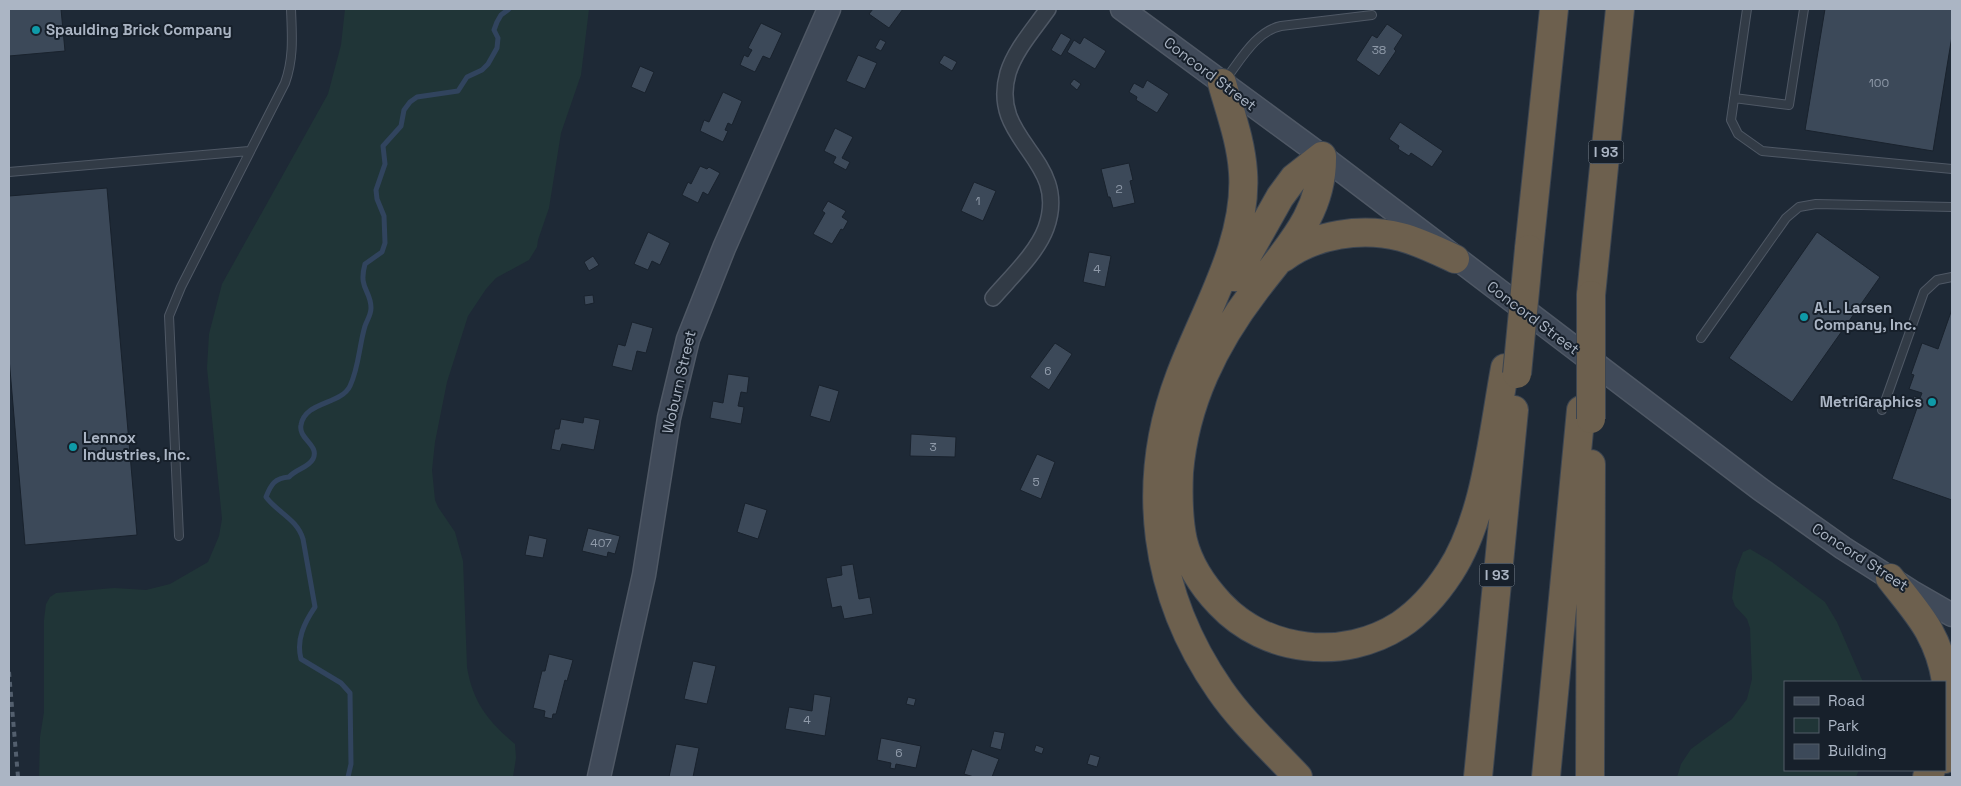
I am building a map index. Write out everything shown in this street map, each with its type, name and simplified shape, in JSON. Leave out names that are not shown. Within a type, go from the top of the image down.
[{"type":"highway","points":[[1322,156],[1322,177],[1317,196],[1302,227],[1280,260],[1234,320],[1207,366],[1189,414],[1178,486],[1180,527],[1184,544],[1197,574],[1225,610],[1261,633],[1279,641],[1297,646],[1317,648],[1346,646],[1374,638],[1416,614],[1451,571],[1462,551],[1473,522],[1511,371],[1529,249],[1554,9]]},
{"type":"highway","name":"I 93","points":[[1546,777],[1586,415],[1591,295],[1620,9]]},
{"type":"highway","points":[[1197,339],[1234,244],[1243,199],[1243,173],[1240,149],[1222,83]]},
{"type":"highway","points":[[1298,777],[1243,719],[1209,673],[1182,623],[1162,557],[1157,494],[1161,444],[1172,398],[1188,357],[1280,197],[1294,178],[1322,156]]},
{"type":"highway","points":[[1280,260],[1316,241],[1363,233],[1384,233],[1403,237],[1455,258]]},
{"type":"highway","name":"I 93","points":[[1478,777],[1511,371]]},
{"type":"highway","points":[[1586,415],[1590,777]]},
{"type":"highway","points":[[1890,578],[1929,631],[1937,650],[1948,687],[1949,704],[1946,726]]},
{"type":"street","name":"Woburn Street","points":[[599,777],[644,575],[669,418],[688,338],[728,239],[829,9]]},
{"type":"street","points":[[993,298],[1033,250],[1045,230],[1049,218],[1050,195],[1044,172],[1012,126],[1006,111],[1004,94],[1012,62],[1048,9]]},
{"type":"street","name":"Concord Street","points":[[1122,9],[1322,156],[1760,489],[1842,548],[1952,614]]},
{"type":"lane","points":[[179,536],[169,316],[181,286],[285,84],[290,70],[293,47],[291,9]]},
{"type":"lane","points":[[1747,9],[1731,120],[1738,134],[1762,151],[1952,169]]},
{"type":"lane","points":[[1734,98],[1789,105],[1804,9]]},
{"type":"lane","points":[[1222,83],[1262,34],[1271,29],[1281,26],[1372,15]]},
{"type":"lane","points":[[9,172],[249,151]]},
{"type":"lane","points":[[1701,338],[1786,218],[1799,207],[1816,204],[1952,207]]},
{"type":"lane","points":[[1882,410],[1924,292],[1937,280],[1952,278]]},
{"type":"green space","points":[[345,9],[589,9],[581,75],[561,133],[549,208],[537,247],[529,260],[496,278],[486,289],[468,316],[447,382],[435,442],[432,470],[435,500],[455,532],[463,561],[467,667],[470,680],[473,691],[483,710],[515,744],[516,758],[513,777],[39,777],[40,737],[44,712],[44,620],[46,604],[50,597],[56,593],[114,588],[146,590],[170,584],[208,562],[219,536],[222,519],[207,368],[209,334],[222,284],[328,94],[341,45]]},
{"type":"green space","points":[[1750,549],[1772,562],[1825,602],[1837,622],[1863,681],[1784,681],[1784,771],[1859,771],[1856,777],[1677,777],[1681,764],[1691,749],[1732,719],[1747,699],[1752,679],[1750,628],[1747,619],[1735,606],[1732,598],[1736,570],[1743,552]]},
{"type":"building","name":"Spaulding Brick Company","points":[[9,9],[61,9],[65,51],[9,56]]},
{"type":"building","points":[[873,9],[903,9],[889,28],[869,14]]},
{"type":"building","points":[[1825,9],[1952,9],[1952,36],[1933,151],[1805,130]]},
{"type":"building","points":[[761,23],[782,33],[770,59],[763,56],[755,72],[740,65],[744,55],[748,57],[752,50],[748,48]]},
{"type":"building","points":[[1387,24],[1403,35],[1394,49],[1396,51],[1379,76],[1356,60],[1372,35],[1377,38]]},
{"type":"building","points":[[1061,33],[1071,39],[1061,56],[1051,50]]},
{"type":"building","points":[[1084,37],[1106,51],[1095,69],[1067,52],[1074,40],[1080,44]]},
{"type":"building","points":[[880,39],[886,42],[881,51],[875,48]]},
{"type":"building","points":[[858,55],[877,63],[865,89],[846,81]]},
{"type":"building","points":[[944,55],[957,62],[952,71],[939,63]]},
{"type":"building","points":[[640,66],[654,72],[645,93],[631,87]]},
{"type":"building","points":[[1074,79],[1081,84],[1077,90],[1070,84]]},
{"type":"building","points":[[1147,80],[1169,94],[1157,113],[1136,100],[1137,97],[1129,92],[1134,83],[1143,88]]},
{"type":"building","points":[[723,92],[742,101],[732,125],[728,123],[725,130],[728,131],[723,142],[700,131],[704,120],[709,122]]},
{"type":"building","points":[[1400,122],[1443,151],[1432,167],[1411,153],[1409,156],[1398,149],[1399,146],[1389,139]]},
{"type":"building","points":[[835,128],[853,137],[842,158],[850,162],[846,170],[833,163],[836,157],[824,151]]},
{"type":"building","points":[[1129,163],[1133,180],[1130,181],[1135,203],[1113,208],[1110,197],[1108,197],[1101,169]]},
{"type":"building","points":[[700,166],[707,169],[709,167],[720,173],[708,195],[703,192],[698,203],[682,195],[688,182],[691,184]]},
{"type":"building","points":[[974,182],[996,191],[983,221],[961,211]]},
{"type":"building","name":"Lennox Industries, Inc.","points":[[107,188],[137,535],[25,545],[9,358],[9,196]]},
{"type":"building","points":[[828,201],[846,211],[842,217],[848,221],[832,244],[813,234],[825,213],[822,211]]},
{"type":"building","points":[[648,232],[670,243],[660,265],[652,261],[648,270],[634,264]]},
{"type":"building","name":"A.L. Larsen Company, Inc.","points":[[1817,232],[1880,277],[1792,402],[1729,358]]},
{"type":"building","points":[[1089,252],[1111,256],[1105,287],[1083,282]]},
{"type":"building","points":[[593,256],[599,265],[589,271],[584,262]]},
{"type":"building","points":[[593,295],[594,303],[585,305],[584,296]]},
{"type":"building","name":"MetriGraphics","points":[[1952,309],[1952,500],[1892,479],[1917,408],[1911,406],[1914,396],[1920,398],[1922,393],[1909,389],[1914,375],[1911,374],[1922,343],[1938,349]]},
{"type":"building","points":[[632,322],[653,328],[646,353],[637,351],[632,371],[612,366],[618,344],[625,346]]},
{"type":"building","points":[[1055,343],[1072,354],[1049,390],[1030,377]]},
{"type":"building","points":[[728,374],[749,377],[747,393],[741,392],[738,406],[744,407],[741,424],[710,418],[713,401],[723,403]]},
{"type":"building","points":[[819,385],[839,391],[830,422],[810,416]]},
{"type":"building","points":[[584,417],[600,420],[594,450],[562,444],[560,451],[551,449],[555,429],[559,429],[561,419],[583,423]]},
{"type":"building","points":[[911,434],[956,437],[955,457],[910,456]]},
{"type":"building","points":[[1037,454],[1055,462],[1041,499],[1020,490]]},
{"type":"building","points":[[745,503],[767,510],[758,539],[737,532]]},
{"type":"building","points":[[588,528],[620,536],[615,554],[608,552],[607,557],[582,551]]},
{"type":"building","points":[[529,535],[547,539],[543,558],[525,555]]},
{"type":"building","points":[[853,564],[859,599],[870,597],[873,614],[844,619],[841,606],[832,608],[826,578],[842,575],[841,566]]},
{"type":"building","points":[[549,654],[573,660],[567,681],[565,680],[556,714],[553,714],[552,719],[544,717],[545,711],[533,708],[542,671],[545,671]]},
{"type":"building","points":[[693,661],[716,666],[707,704],[684,699]]},
{"type":"building","points":[[814,694],[831,697],[825,736],[785,729],[789,707],[812,711]]},
{"type":"building","points":[[908,697],[916,699],[914,706],[906,704]]},
{"type":"building","points":[[994,731],[1005,733],[1001,750],[990,747]]},
{"type":"building","points":[[881,738],[921,746],[916,768],[896,764],[895,769],[890,768],[891,763],[877,760]]},
{"type":"building","points":[[676,744],[699,748],[693,777],[669,777]]},
{"type":"building","points":[[1036,745],[1044,748],[1042,754],[1034,751]]},
{"type":"building","points":[[972,749],[999,759],[992,777],[974,777],[964,774]]},
{"type":"building","points":[[1090,754],[1100,757],[1097,767],[1087,764]]},
{"type":"waterway","points":[[348,777],[351,764],[350,693],[341,683],[301,659],[300,638],[307,619],[315,607],[303,539],[292,521],[266,497],[274,482],[289,477],[313,459],[314,450],[301,430],[304,417],[309,411],[339,397],[350,386],[353,379],[365,326],[371,311],[363,272],[365,264],[382,252],[385,243],[384,216],[377,199],[376,190],[385,164],[383,146],[401,126],[404,110],[410,102],[417,97],[458,91],[467,77],[482,70],[488,64],[497,48],[498,38],[494,30],[497,22],[501,15],[509,9]]},
{"type":"railway","points":[[9,672],[18,777]]},
{"type":"place","name":"Spaulding Brick Company","points":[[36,30]]},
{"type":"place","name":"A.L. Larsen Company, Inc.","points":[[1804,317]]},
{"type":"place","name":"MetriGraphics","points":[[1932,402]]},
{"type":"place","name":"Lennox Industries, Inc.","points":[[73,447]]}]
